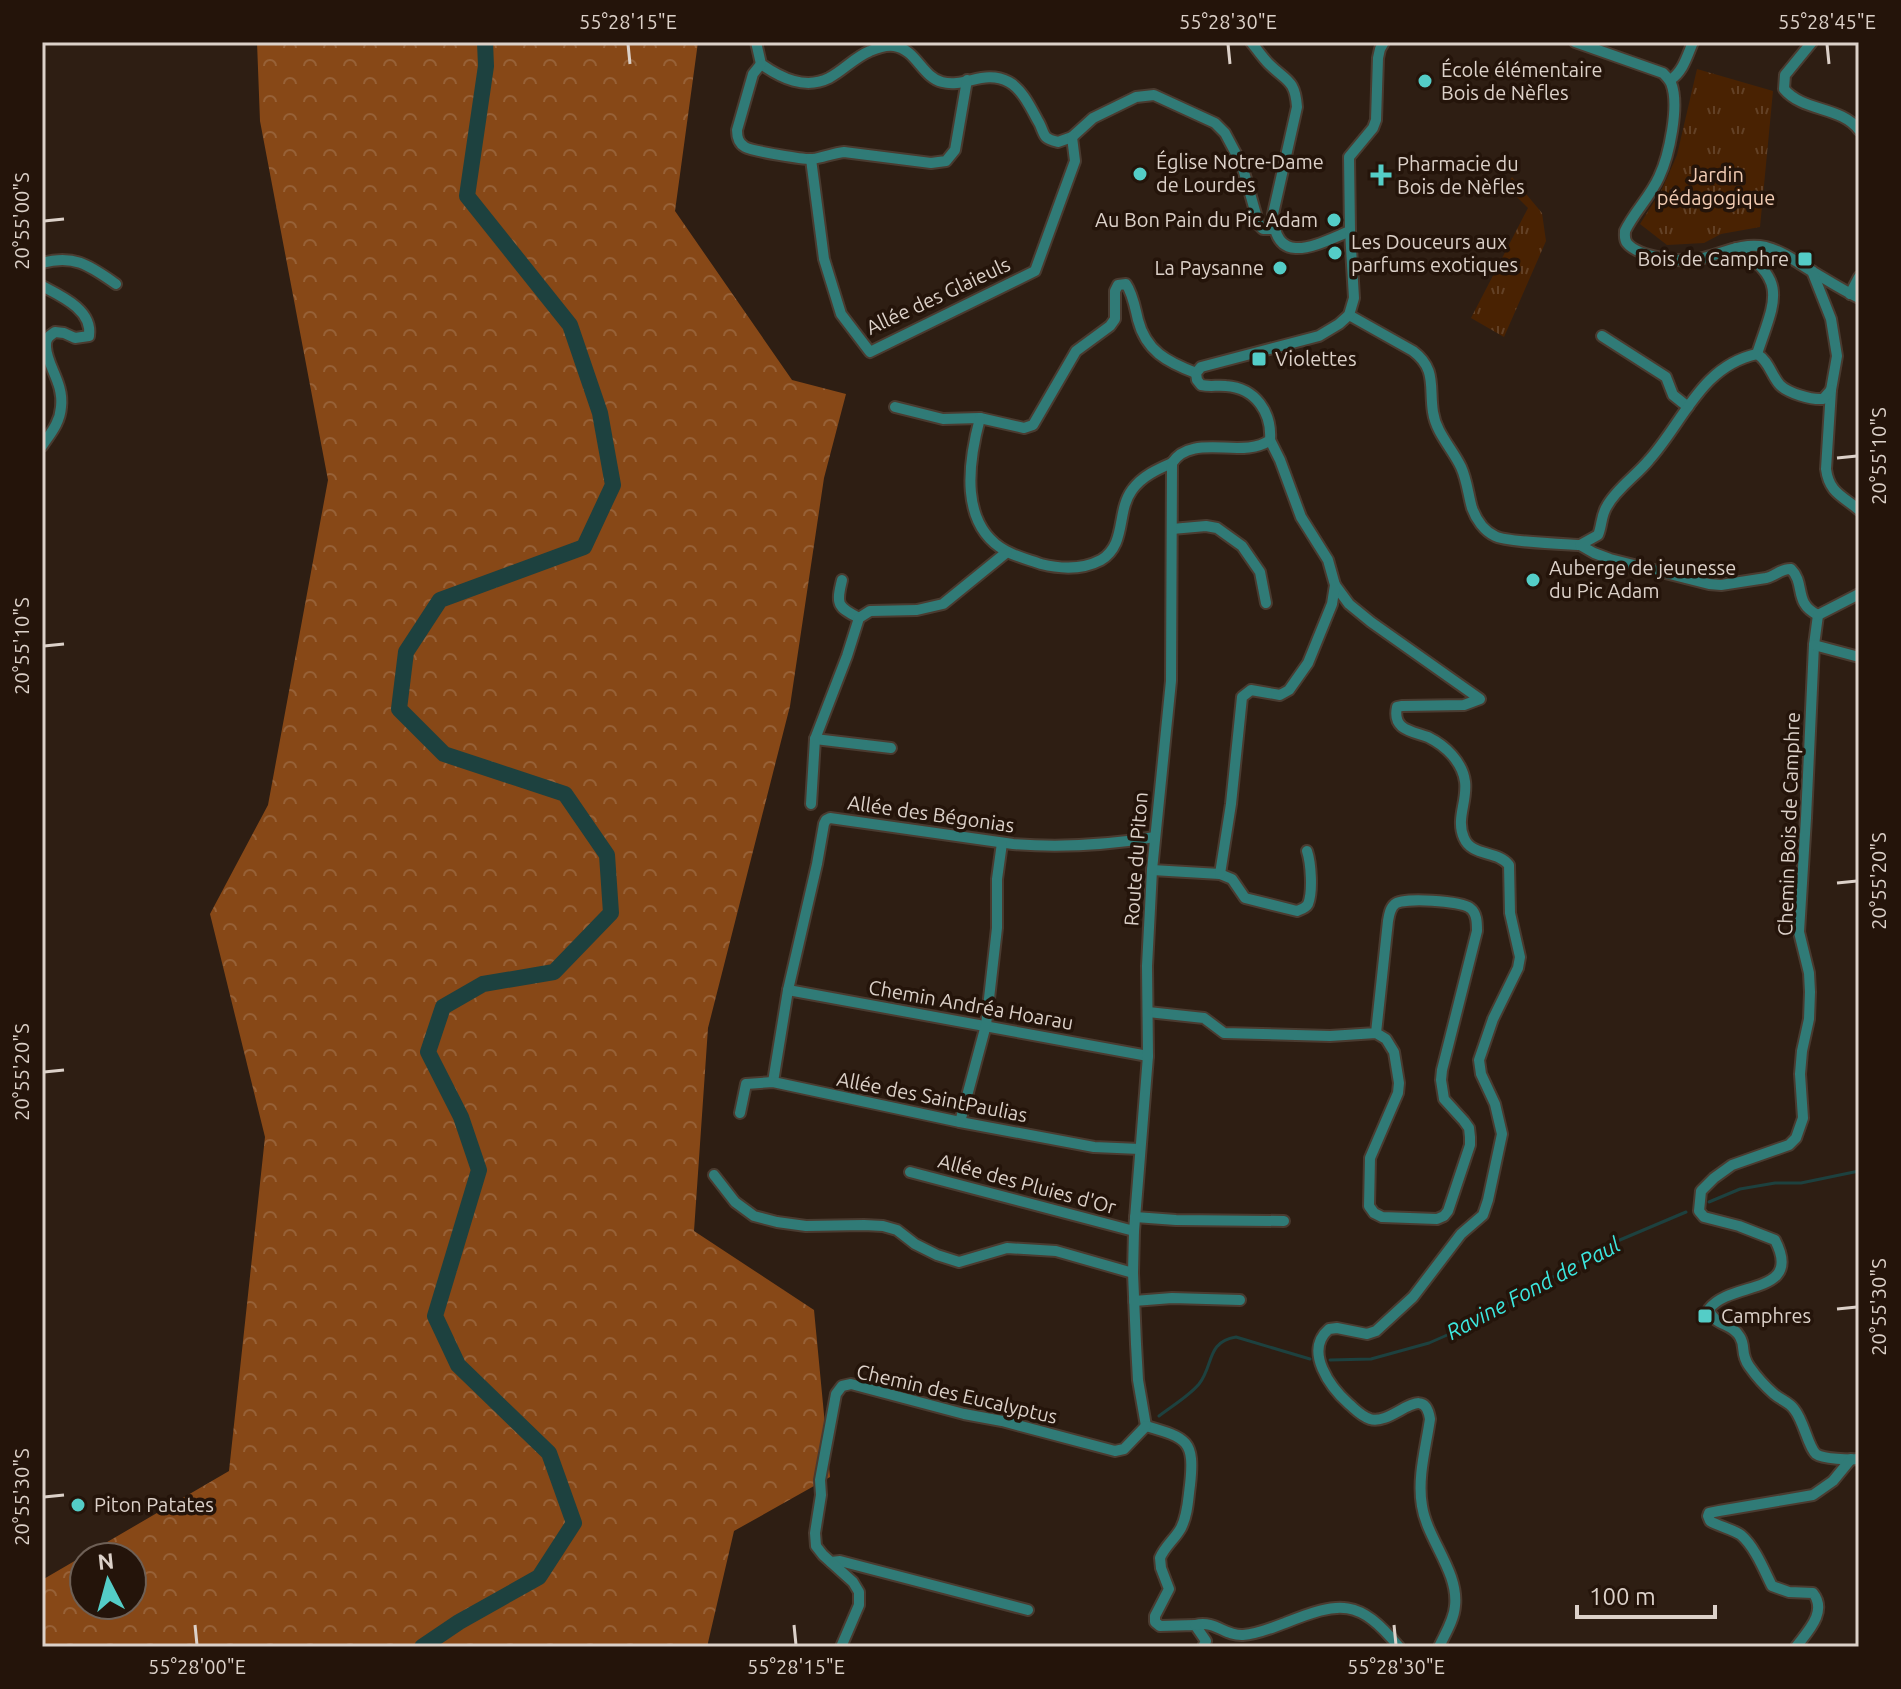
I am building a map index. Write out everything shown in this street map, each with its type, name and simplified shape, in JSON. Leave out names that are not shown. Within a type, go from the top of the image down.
[{"type":"street","points":[[756,42],[761,64],[776,75],[794,82],[829,78],[858,56],[875,48],[893,45],[907,51],[931,77],[943,82],[955,83],[986,76],[1009,82],[1023,96],[1046,137],[1058,142],[1072,137],[1093,118],[1136,97],[1154,95],[1215,123],[1225,133],[1242,165],[1259,225],[1263,229],[1273,229]]},
{"type":"street","points":[[1251,42],[1268,63],[1289,80],[1296,92],[1297,107],[1278,187],[1273,229],[1281,243],[1296,248],[1308,248],[1350,231]]},
{"type":"street","points":[[1384,42],[1378,58],[1376,120],[1349,157],[1354,298],[1349,315],[1319,336],[1210,363],[1196,373],[1201,385],[1241,389],[1254,397],[1263,408],[1269,421],[1270,440],[1301,517],[1328,560],[1335,585],[1349,604],[1480,699],[1464,705],[1402,706],[1397,707],[1396,711],[1397,721],[1402,727],[1442,744],[1461,767],[1466,793],[1461,824],[1466,842],[1478,851],[1504,859],[1509,865],[1508,897],[1519,963],[1493,1019],[1479,1060],[1502,1134],[1488,1200],[1480,1219],[1461,1234],[1413,1297],[1376,1331],[1367,1334],[1329,1329],[1321,1339],[1319,1350],[1320,1363],[1337,1393],[1369,1419],[1383,1420],[1414,1403],[1423,1404],[1429,1410],[1420,1497],[1422,1510],[1455,1595],[1452,1618],[1439,1647]]},
{"type":"street","points":[[1575,42],[1663,73],[1670,80],[1674,95],[1674,115],[1666,158],[1659,179],[1628,224],[1625,231],[1628,244],[1653,256],[1696,260],[1736,248],[1768,248],[1794,259],[1855,296],[1859,277]]},
{"type":"street","points":[[1670,80],[1682,68],[1693,42]]},
{"type":"street","points":[[1812,42],[1785,75],[1784,89],[1794,99],[1847,119],[1859,130]]},
{"type":"street","points":[[761,64],[753,74],[737,136],[748,148],[811,159],[844,152],[931,163],[946,161],[955,150],[967,80]]},
{"type":"street","name":"Allée des Glaieuls","points":[[811,159],[824,259],[841,314],[870,352],[1035,271],[1075,161],[1072,137]]},
{"type":"street","points":[[1736,248],[1758,263],[1770,277],[1773,287],[1773,302],[1757,354]]},
{"type":"street","points":[[42,263],[61,259],[82,263],[116,284]]},
{"type":"street","points":[[1812,271],[1831,319],[1837,356],[1831,390],[1827,478],[1836,492],[1859,510]]},
{"type":"street","points":[[895,407],[943,419],[980,418],[1024,428],[1033,425],[1076,351],[1115,319],[1115,291],[1118,285],[1126,284],[1141,334],[1154,351],[1196,373]]},
{"type":"street","points":[[42,286],[77,307],[88,322],[90,332],[89,336],[82,338],[55,332],[48,337],[45,345],[62,399],[58,423],[42,446]]},
{"type":"street","points":[[1349,315],[1421,357],[1428,368],[1432,385],[1435,422],[1462,469],[1477,519],[1497,538],[1580,545],[1610,559],[1709,584],[1766,578],[1791,569],[1798,579],[1803,602],[1818,615],[1859,594]]},
{"type":"street","points":[[1602,336],[1666,377],[1673,395],[1688,407]]},
{"type":"street","points":[[1580,545],[1598,535],[1608,504],[1661,447],[1688,407],[1719,371],[1742,357],[1757,354],[1763,357],[1781,386],[1816,399],[1823,399],[1831,390]]},
{"type":"street","points":[[980,418],[970,473],[978,524],[992,541],[1007,552],[1060,568],[1083,566],[1112,552],[1132,490],[1155,470],[1172,463],[1181,453],[1195,448],[1251,447],[1270,440]]},
{"type":"street","name":"Route du Piton","points":[[1146,1426],[1138,1380],[1134,1231],[1148,1056],[1147,966],[1152,870],[1171,681],[1172,463]]},
{"type":"street","points":[[1172,529],[1206,526],[1217,528],[1234,539],[1260,572],[1266,603]]},
{"type":"street","points":[[811,804],[815,739],[859,618],[870,611],[917,610],[943,604],[1007,552]]},
{"type":"street","points":[[842,580],[839,604],[843,610],[859,618]]},
{"type":"street","points":[[1220,874],[1242,697],[1251,690],[1280,695],[1289,690],[1308,663],[1332,604],[1335,585]]},
{"type":"street","name":"Chemin Bois de Camphre","points":[[1818,615],[1799,932],[1809,973],[1810,992],[1800,1074],[1803,1118],[1796,1138],[1789,1145],[1732,1165],[1714,1178],[1701,1191],[1699,1211],[1704,1217],[1775,1240],[1783,1254],[1780,1273],[1770,1281],[1715,1301],[1709,1309],[1710,1315],[1713,1320],[1735,1331],[1740,1337],[1742,1355],[1750,1367],[1774,1394],[1792,1405],[1803,1422],[1815,1453],[1855,1459]]},
{"type":"street","points":[[1814,645],[1859,657]]},
{"type":"street","points":[[815,739],[891,748]]},
{"type":"street","name":"Allée des Bégonias","points":[[773,1082],[788,990],[826,820],[830,818],[1042,847],[1114,844],[1155,837]]},
{"type":"street","points":[[960,1122],[986,1025],[997,928],[997,879],[1002,843]]},
{"type":"street","points":[[1152,870],[1220,874],[1232,879],[1245,898],[1297,911],[1308,904],[1311,865],[1307,851]]},
{"type":"street","points":[[1148,1012],[1204,1018],[1224,1033],[1330,1036],[1376,1033],[1386,1039],[1394,1052],[1399,1088],[1370,1158],[1369,1206],[1382,1217],[1437,1219],[1448,1211],[1470,1145],[1469,1128],[1444,1099],[1441,1080],[1477,931],[1471,908],[1407,900],[1396,903],[1392,908],[1376,1033]]},
{"type":"street","name":"Chemin Andréa Hoarau","points":[[788,990],[1148,1056]]},
{"type":"street","points":[[740,1113],[746,1084],[773,1082]]},
{"type":"street","name":"Allée des SaintPaulias","points":[[773,1082],[1094,1147],[1140,1149]]},
{"type":"street","name":"Allée des Pluies d'Or","points":[[910,1172],[1134,1231]]},
{"type":"street","points":[[714,1175],[735,1202],[754,1216],[765,1219],[806,1226],[883,1226],[897,1230],[937,1255],[959,1262],[1007,1248],[1056,1251],[1133,1273]]},
{"type":"street","points":[[1135,1217],[1284,1221]]},
{"type":"street","points":[[1134,1301],[1172,1298],[1240,1300]]},
{"type":"street","name":"Chemin des Eucalyptus","points":[[841,1647],[859,1605],[859,1592],[853,1582],[816,1546],[815,1533],[821,1495],[820,1480],[836,1394],[842,1386],[851,1384],[1115,1451],[1124,1449],[1146,1426]]},
{"type":"street","points":[[1146,1426],[1179,1438],[1191,1453],[1193,1464],[1183,1525],[1160,1558],[1169,1589],[1155,1622],[1160,1626],[1213,1624],[1239,1635],[1267,1630],[1318,1610],[1345,1607],[1368,1616],[1399,1647]]},
{"type":"street","points":[[1796,1647],[1817,1616],[1816,1597],[1813,1593],[1789,1592],[1772,1586],[1739,1533],[1710,1521],[1708,1516],[1719,1511],[1813,1495],[1855,1459]]},
{"type":"street","points":[[831,1562],[840,1561],[1028,1610]]},
{"type":"street","points":[[1195,1625],[1206,1641],[1203,1647]]},
{"type":"green space","points":[[257,42],[698,42],[675,211],[792,380],[846,394],[824,478],[790,706],[708,1028],[694,1231],[814,1310],[830,1477],[734,1531],[707,1647],[42,1647],[42,1580],[68,1565],[68,1621],[148,1621],[148,1541],[109,1541],[229,1471],[265,1137],[210,914],[268,805],[328,480],[260,121]]},
{"type":"green space","name":"Jardin pédagogique","points":[[1697,69],[1773,91],[1760,227],[1721,234],[1704,243],[1667,245],[1640,224],[1662,189],[1677,155]]},
{"type":"green space","points":[[1512,177],[1542,213],[1546,241],[1504,337],[1471,318],[1528,208],[1506,186]]},
{"type":"waterway","points":[[422,1647],[459,1622],[539,1577],[574,1523],[549,1453],[458,1365],[435,1316],[479,1170],[461,1117],[428,1052],[443,1007],[483,984],[554,972],[611,913],[607,855],[565,794],[444,754],[399,709],[406,652],[440,600],[584,547],[613,485],[600,413],[570,325],[467,196],[486,66],[485,42]]},
{"type":"waterway","name":"Ravine Fond de Paul","points":[[1709,1202],[1740,1189],[1775,1183],[1801,1183],[1859,1171]]},
{"type":"waterway","name":"Ravine Fond de Paul","points":[[1330,1360],[1371,1359],[1429,1343],[1470,1325],[1608,1245],[1686,1212]]},
{"type":"waterway","name":"Ravine Fond de Paul","points":[[1159,1416],[1199,1384],[1215,1349],[1226,1340],[1236,1337],[1310,1359]]},
{"type":"place","name":"École élémentaire Bois de Nèfles","points":[[1425,81]]},
{"type":"place","name":"Église Notre-Dame de Lourdes","points":[[1140,174]]},
{"type":"place","name":"Pharmacie du Bois de Nèfles","points":[[1381,175]]},
{"type":"place","name":"Au Bon Pain du Pic Adam","points":[[1334,220]]},
{"type":"place","name":"Les Douceurs aux parfums exotiques","points":[[1335,253]]},
{"type":"place","name":"Bois de Camphre","points":[[1805,259]]},
{"type":"place","name":"La Paysanne","points":[[1280,268]]},
{"type":"place","name":"Violettes","points":[[1259,359]]},
{"type":"place","name":"Auberge de jeunesse du Pic Adam","points":[[1533,580]]},
{"type":"place","name":"Camphres","points":[[1705,1316]]},
{"type":"place","name":"Piton Patates","points":[[78,1505]]}]
